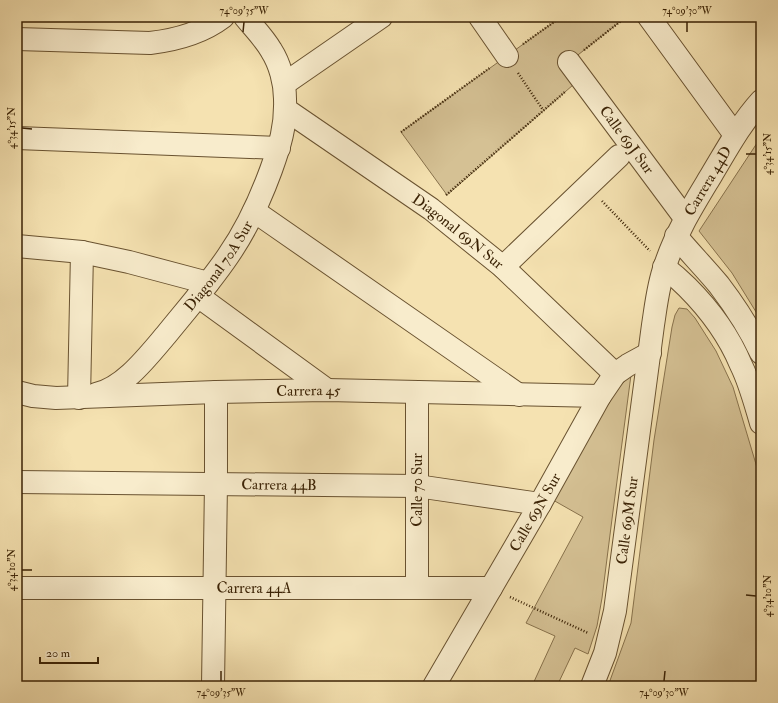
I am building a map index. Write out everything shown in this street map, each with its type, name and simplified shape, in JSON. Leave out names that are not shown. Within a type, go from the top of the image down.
[{"type":"street","points":[[17,39],[150,43],[168,41],[202,30],[223,17]]},
{"type":"street","points":[[245,17],[262,36],[272,51],[284,84],[381,17]]},
{"type":"street","points":[[480,17],[507,56]]},
{"type":"street","points":[[649,17],[735,135]]},
{"type":"street","name":"Calle 69J Sur","points":[[575,70],[744,322],[761,353]]},
{"type":"street","name":"Diagonal 70A Sur","points":[[79,398],[101,393],[118,384],[128,376],[142,362],[203,289],[228,256],[254,211],[279,148],[283,133],[285,109],[284,84]]},
{"type":"street","name":"Carrera 44D","points":[[664,267],[680,227],[744,121],[761,101]]},
{"type":"street","name":"Diagonal 69N Sur","points":[[285,109],[431,209],[503,267],[615,374]]},
{"type":"street","points":[[17,138],[279,148]]},
{"type":"street","points":[[503,267],[619,156]]},
{"type":"street","points":[[254,211],[519,395]]},
{"type":"street","points":[[17,246],[82,252],[129,262],[203,289],[327,390]]},
{"type":"street","points":[[79,398],[82,252]]},
{"type":"street","points":[[650,353],[664,267],[686,286],[698,299],[732,345],[741,365],[761,423]]},
{"type":"street","name":"Calle 69N Sur","points":[[434,686],[540,504],[600,396],[615,374],[650,353]]},
{"type":"street","name":"Calle 69M Sur","points":[[592,686],[605,653],[615,611],[650,353]]},
{"type":"street","name":"Carrera 45","points":[[17,392],[33,396],[56,398],[216,392],[327,390],[600,396]]},
{"type":"street","points":[[213,686],[216,392]]},
{"type":"street","name":"Calle 70 Sur","points":[[417,392],[417,588]]},
{"type":"street","name":"Carrera 44B","points":[[17,482],[417,486],[540,504]]},
{"type":"street","name":"Carrera 44A","points":[[17,588],[491,588]]},
{"type":"path","points":[[401,132],[561,17]]},
{"type":"path","points":[[431,209],[543,111],[575,70],[626,17]]},
{"type":"path","points":[[507,56],[543,111]]},
{"type":"path","points":[[588,186],[664,267]]},
{"type":"path","points":[[491,588],[608,642]]},
{"type":"shaded area","points":[[561,17],[626,17],[569,62],[581,78],[447,195],[401,132]]},
{"type":"shaded area","points":[[761,137],[761,320],[732,273],[699,231]]},
{"type":"shaded area","points":[[679,308],[687,309],[695,318],[716,351],[733,387],[761,481],[761,686],[608,686],[631,623],[654,440],[672,327],[675,315]]},
{"type":"shaded area","points":[[631,375],[597,626],[588,654],[575,648],[557,686],[532,686],[555,636],[526,623],[583,517],[553,500],[616,390]]}]
